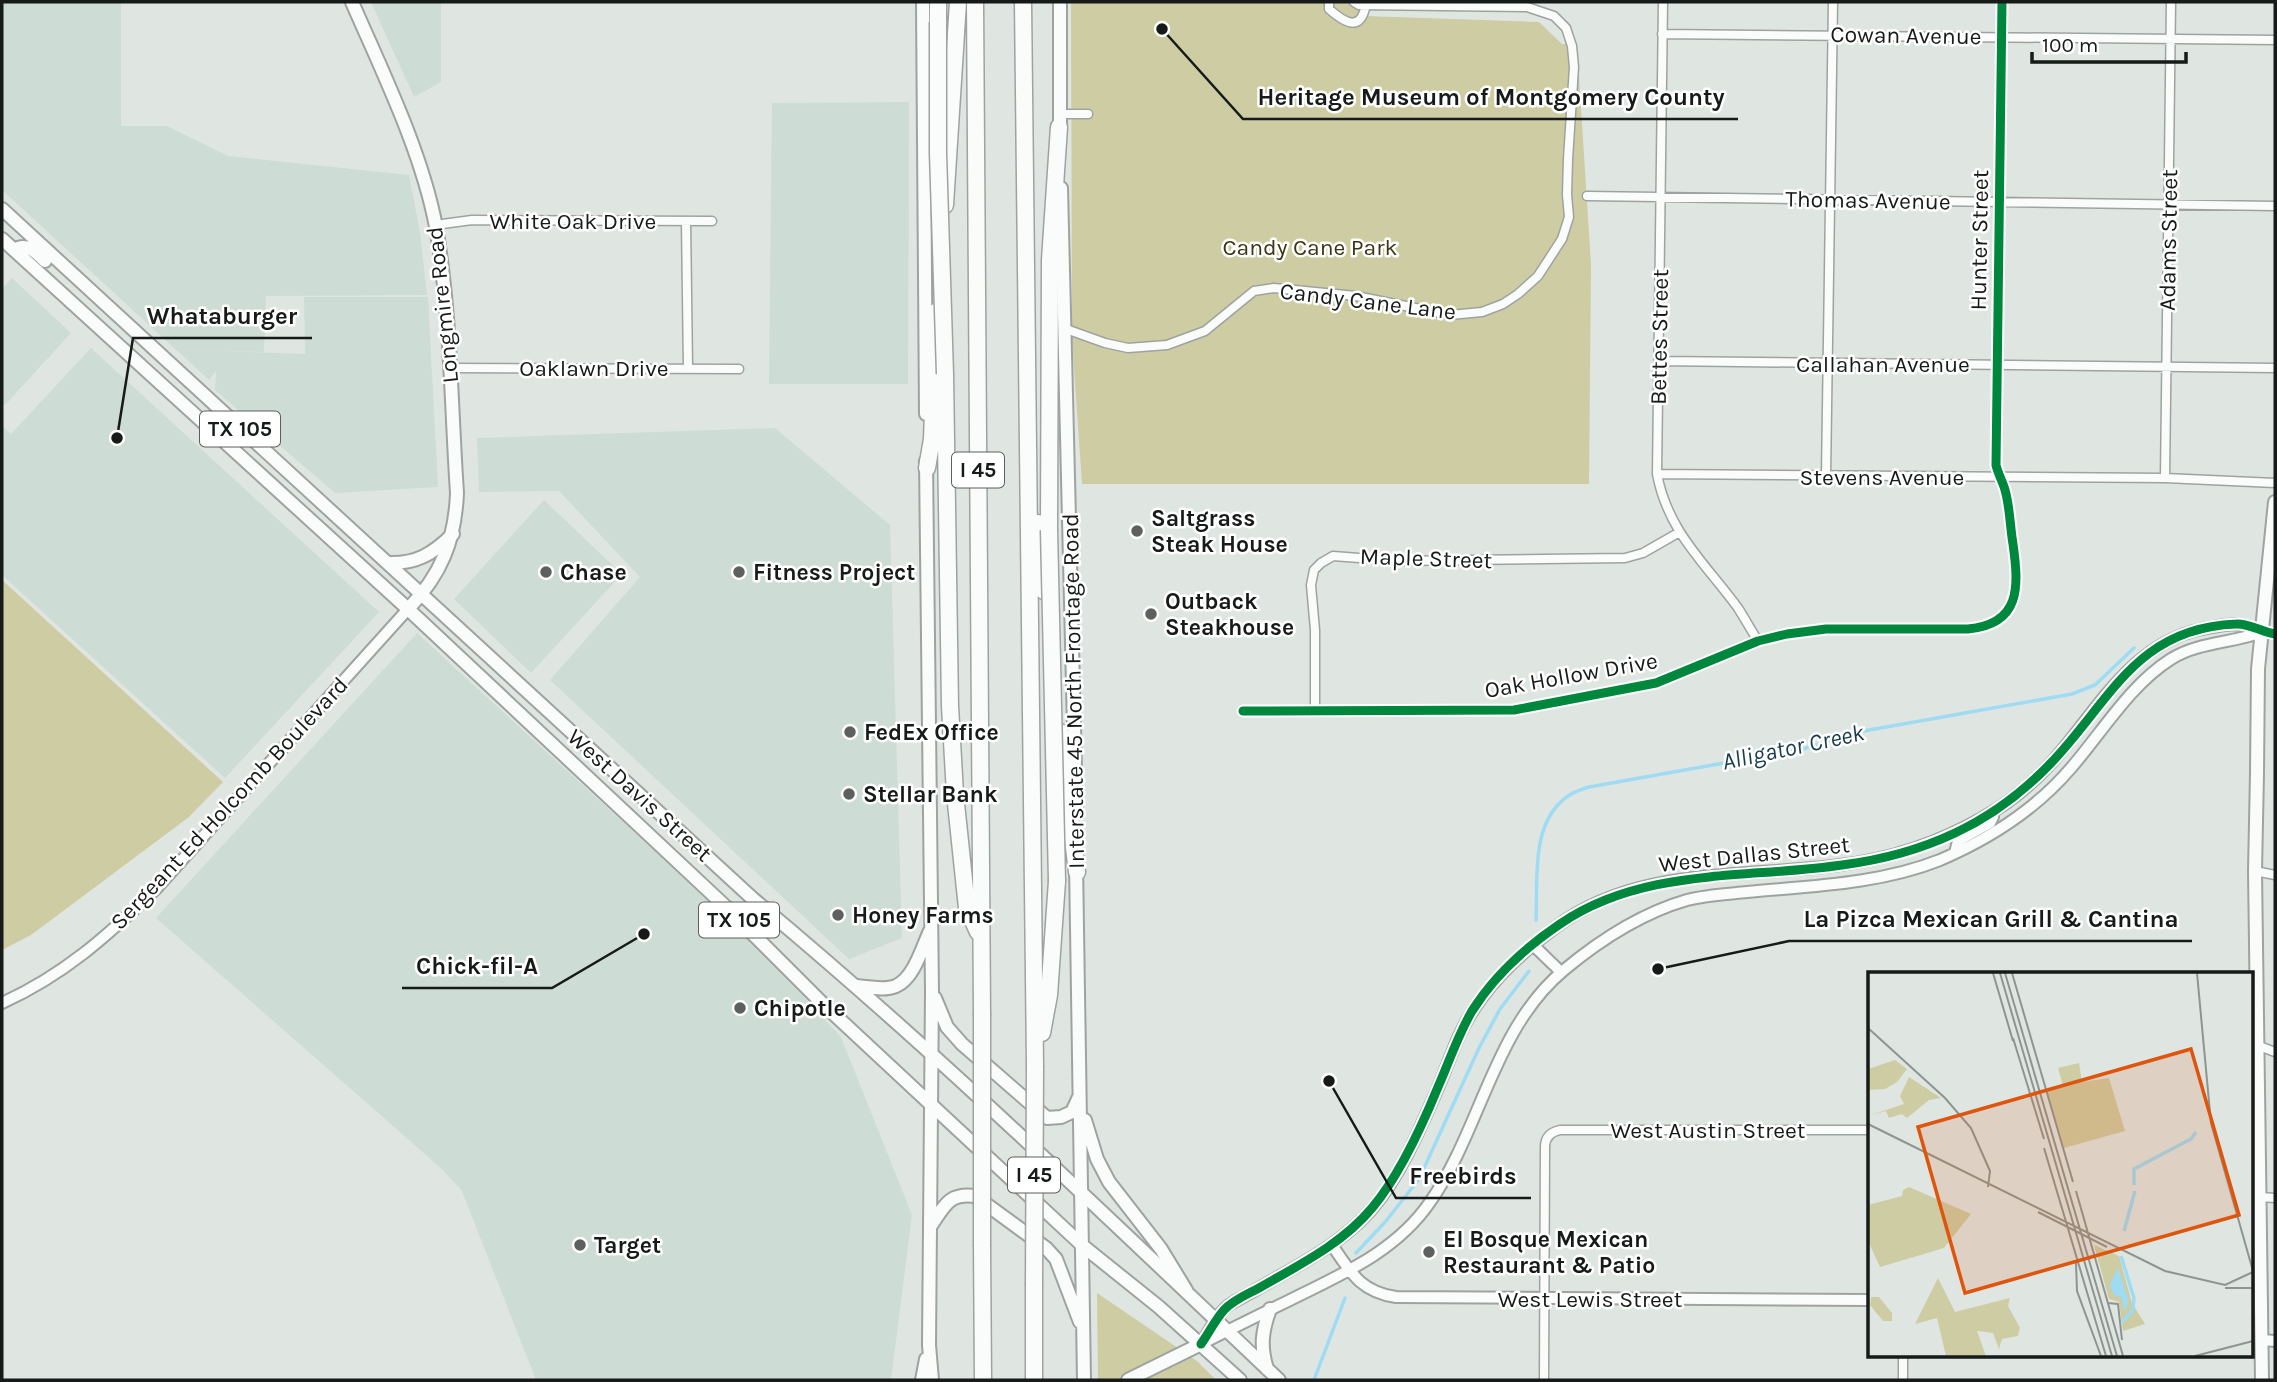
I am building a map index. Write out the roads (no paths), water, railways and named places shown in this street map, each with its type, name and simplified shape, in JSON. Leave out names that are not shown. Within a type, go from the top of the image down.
[{"type":"highway","points":[[938,2],[938,153],[950,706],[955,794],[967,908],[981,938]]},
{"type":"highway","points":[[927,468],[932,439],[933,368],[958,2]]},
{"type":"highway","name":"I 45","points":[[975,2],[983,1380]]},
{"type":"highway","name":"I 45","points":[[1023,2],[1035,1066],[1034,1380]]},
{"type":"highway","points":[[1035,1066],[1049,995],[1057,881],[1049,530],[1050,260],[1060,120]]},
{"type":"highway","points":[[1027,362],[1047,626],[1077,872]]},
{"type":"main road","name":"Longmire Road","points":[[352,2],[404,123],[435,225],[445,305],[457,493],[453,534],[435,574],[408,609]]},
{"type":"main road","points":[[923,2],[932,928],[932,1225],[929,1345],[932,1380]]},
{"type":"main road","name":"Interstate 45 North Frontage Road","points":[[1060,2],[1084,1380]]},
{"type":"main road","name":"West Davis Street","points":[[2,209],[752,898],[857,986],[1279,1380]]},
{"type":"main road","name":"West Davis Street","points":[[2,239],[408,609],[726,907],[822,1003],[1083,1246],[1240,1380]]},
{"type":"main road","points":[[14,250],[23,246],[32,249],[92,304],[117,316]]},
{"type":"main road","points":[[2262,1380],[2262,1340],[2256,1299],[2260,1196],[2255,1133],[2259,1046],[2255,871],[2258,669],[2275,502]]},
{"type":"main road","points":[[388,563],[414,562],[426,557],[453,534]]},
{"type":"main road","points":[[857,986],[898,986],[912,971],[932,928]]},
{"type":"main road","points":[[932,991],[947,1027],[955,1036],[1047,1118],[1061,1117],[1072,1112],[1081,1092]]},
{"type":"main road","points":[[1081,1109],[1097,1158],[1109,1182],[1161,1249],[1189,1296]]},
{"type":"main road","points":[[932,1225],[948,1201],[962,1195],[975,1196],[1046,1248],[1056,1259],[1084,1332]]},
{"type":"main road","points":[[1267,1369],[1262,1353],[1262,1339],[1270,1310]]},
{"type":"main road","points":[[1128,1380],[1201,1344]]},
{"type":"main road","points":[[922,1380],[929,1345]]},
{"type":"street","points":[[1329,2],[1329,9],[1352,23],[1363,18],[1366,4]]},
{"type":"street","name":"Candy Cane Lane","points":[[1066,329],[1128,348],[1167,345],[1205,331],[1254,291],[1274,288],[1356,296],[1450,315],[1482,312],[1503,304],[1538,276],[1562,239],[1570,217],[1567,171],[1574,67],[1572,46],[1566,28],[1554,16],[1527,7],[1359,5],[1353,2]]},
{"type":"street","name":"Bettes Street","points":[[1663,2],[1657,474],[1666,509],[1678,533],[1739,610],[1758,641]]},
{"type":"street","points":[[1826,476],[1833,2]]},
{"type":"street","name":"Hunter Street","points":[[2000,478],[1996,465],[2002,2]]},
{"type":"street","name":"Adams Street","points":[[2165,478],[2171,2]]},
{"type":"street","name":"Cowan Avenue","points":[[1662,34],[2275,40]]},
{"type":"street","points":[[1060,120],[1088,114]]},
{"type":"street","name":"Thomas Avenue","points":[[1587,196],[2275,206]]},
{"type":"street","name":"White Oak Drive","points":[[435,225],[471,220],[712,221]]},
{"type":"street","points":[[686,221],[688,368]]},
{"type":"street","name":"Callahan Avenue","points":[[1659,361],[2275,368]]},
{"type":"street","name":"Oaklawn Drive","points":[[449,368],[739,369]]},
{"type":"street","name":"Stevens Avenue","points":[[1657,474],[2165,478],[2275,483]]},
{"type":"street","name":"Oak Hollow Drive","points":[[1243,710],[1514,710],[1656,683],[1758,641],[1787,634],[1826,629],[1982,628],[1995,622],[2012,604],[2018,578],[2005,490],[2000,478]]},
{"type":"street","name":"Maple Street","points":[[1315,711],[1315,630],[1311,584],[1314,570],[1333,556],[1398,561],[1625,558],[1643,553],[1678,533]]},
{"type":"street","name":"Sergeant Ed Holcomb Boulevard","points":[[2,1003],[74,963],[126,919],[408,609]]},
{"type":"street","name":"West Dallas Street","points":[[1201,1344],[1226,1307],[1332,1245],[1370,1210],[1392,1181],[1473,1010],[1497,978],[1559,924],[1609,897],[1663,883],[1702,877],[1816,868],[1888,857],[1917,848],[1956,832],[1999,809],[2060,751],[2110,690],[2152,649],[2194,631],[2223,625],[2241,623],[2275,634]]},
{"type":"street","name":"West Dallas Street","points":[[1201,1344],[1349,1271],[1415,1222],[1443,1183],[1512,1036],[1534,1001],[1561,972],[1609,936],[1688,900],[1867,879],[1923,865],[1955,853],[1999,830],[2049,791],[2152,673],[2174,657],[2190,650],[2242,640],[2262,632]]},
{"type":"street","points":[[2060,751],[2075,763]]},
{"type":"street","points":[[1955,853],[1958,841],[1990,822],[1999,809]]},
{"type":"street","points":[[1917,848],[1923,865]]},
{"type":"street","points":[[1816,868],[1818,885]]},
{"type":"street","points":[[2255,871],[2275,876]]},
{"type":"street","points":[[1663,883],[1672,906]]},
{"type":"street","points":[[1533,945],[1561,972]]},
{"type":"street","points":[[2259,1046],[2275,1052]]},
{"type":"street","name":"West Austin Street","points":[[1545,1299],[1545,1141],[1549,1135],[1560,1130],[1868,1130]]},
{"type":"street","points":[[2260,1196],[2275,1198]]},
{"type":"street","name":"West Lewis Street","points":[[1332,1245],[1349,1271],[1372,1292],[1396,1297],[1868,1300]]},
{"type":"street","points":[[1544,1380],[1545,1299]]},
{"type":"street","points":[[2262,1340],[2275,1340]]},
{"type":"street","points":[[1903,1358],[1903,1380]]},
{"type":"waterway","name":"Alligator Creek","points":[[1536,920],[1538,852],[1542,836],[1556,807],[1575,792],[1589,787],[1803,749],[1858,732],[2072,694],[2095,685],[2134,648]]},
{"type":"waterway","name":"Alligator Creek","points":[[1356,1253],[1419,1179],[1479,1048],[1500,1009],[1529,971]]},
{"type":"waterway","name":"Alligator Creek","points":[[1314,1380],[1345,1298]]},
{"type":"place","name":"Heritage Museum of Montgomery County","points":[[1162,29]]},
{"type":"place","name":"Whataburger","points":[[117,438]]},
{"type":"place","name":"Saltgrass Steak House","points":[[1137,531]]},
{"type":"place","name":"Chase","points":[[546,572]]},
{"type":"place","name":"Fitness Project","points":[[739,572]]},
{"type":"place","name":"Outback Steakhouse","points":[[1151,614]]},
{"type":"place","name":"FedEx Office","points":[[850,732]]},
{"type":"place","name":"Stellar Bank","points":[[849,794]]},
{"type":"place","name":"Honey Farms","points":[[838,915]]},
{"type":"place","name":"Chick-fil-A","points":[[644,934]]},
{"type":"place","name":"La Pizca Mexican Grill & Cantina","points":[[1658,969]]},
{"type":"place","name":"Chipotle","points":[[740,1008]]},
{"type":"place","name":"Freebirds","points":[[1329,1081]]},
{"type":"place","name":"Target","points":[[580,1245]]},
{"type":"place","name":"El Bosque Mexican Restaurant & Patio","points":[[1429,1252]]},
{"type":"park label","name":"Candy Cane Park","points":[[1310,247]]}]
